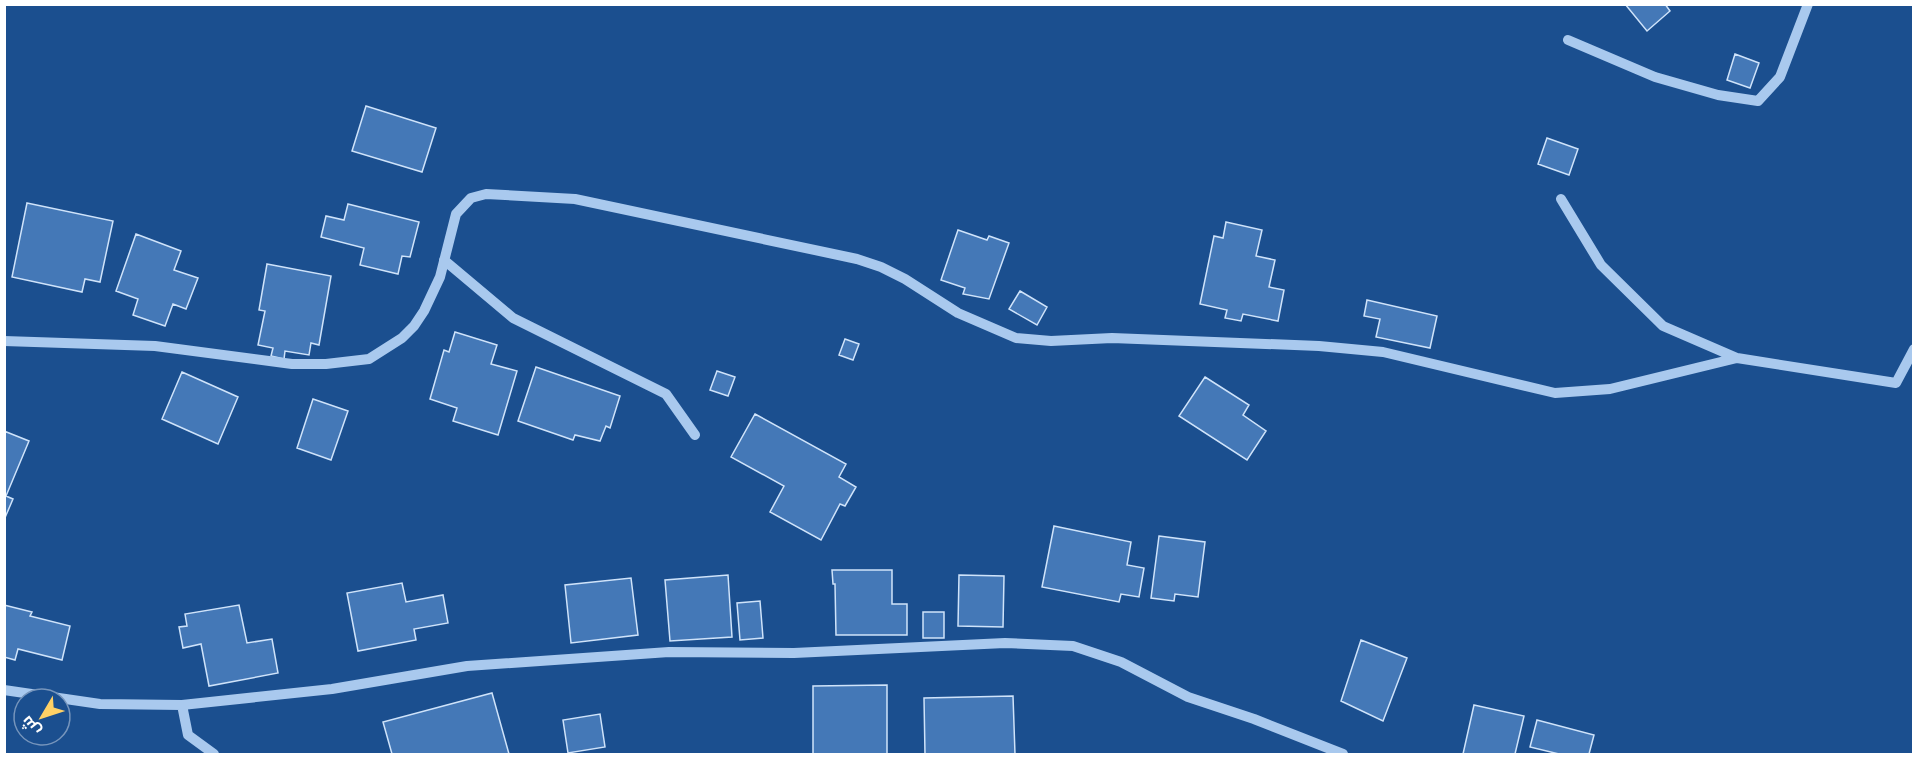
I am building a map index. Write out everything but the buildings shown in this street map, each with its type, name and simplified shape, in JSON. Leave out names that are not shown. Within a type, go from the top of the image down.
[{"type":"street","points":[[1568,40],[1655,77],[1718,94],[1758,101],[1780,77],[1808,4]]},
{"type":"street","points":[[4,341],[155,346],[292,364],[326,364],[369,359],[402,338],[414,326],[434,293],[456,214],[462,204],[471,198],[486,194],[535,194],[575,199],[857,259],[906,279],[958,313],[1016,338],[1051,341],[1112,338],[1319,346],[1383,352],[1555,393],[1610,389],[1737,358]]},
{"type":"street","points":[[1561,199],[1601,265],[1663,326],[1737,358],[1896,383],[1914,349]]},
{"type":"street","points":[[444,260],[513,318],[666,394],[695,435]]},
{"type":"street","points":[[4,690],[100,704],[182,705],[332,689],[466,666],[669,652],[794,653],[1005,643],[1073,646],[1121,662],[1188,697],[1254,719],[1343,754]]},
{"type":"street","points":[[182,705],[188,735],[214,754]]}]
